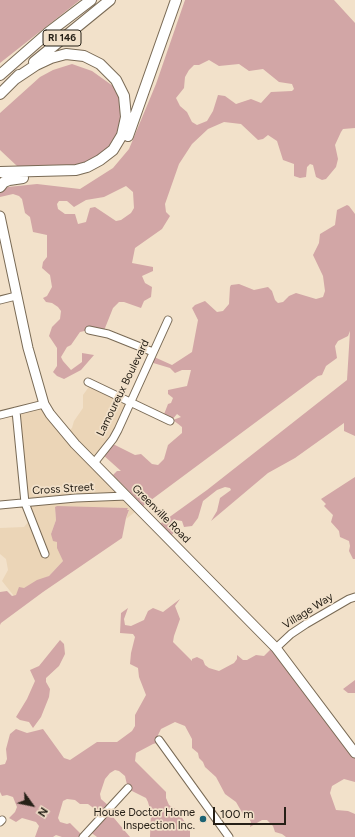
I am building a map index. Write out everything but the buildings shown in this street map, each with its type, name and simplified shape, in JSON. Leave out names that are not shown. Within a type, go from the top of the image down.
[{"type":"highway","points":[[66,18],[85,0]]},
{"type":"highway","name":"RI 146","points":[[0,75],[66,18],[91,0]]},
{"type":"highway","name":"RI 146","points":[[0,94],[52,46],[110,0]]},
{"type":"highway","points":[[0,188],[4,182],[4,179],[85,174],[104,166],[118,154],[126,140],[176,0]]},
{"type":"highway","points":[[0,172],[76,170],[87,167],[100,160],[113,150],[122,135],[125,124],[126,103],[119,84],[109,71],[89,58],[75,54],[58,56],[36,65],[15,79]]},
{"type":"main road","name":"Greenville Road","points":[[0,216],[28,348],[44,404],[64,432],[276,648],[355,753]]},
{"type":"main road","name":"Greenville Road","points":[[0,234],[9,262]]},
{"type":"street","points":[[0,300],[16,296]]},
{"type":"street","name":"Lamoureux Boulevard","points":[[94,463],[113,439],[168,320]]},
{"type":"street","points":[[89,330],[108,334],[153,352]]},
{"type":"street","points":[[88,382],[170,421]]},
{"type":"street","points":[[0,416],[44,404]]},
{"type":"street","points":[[16,411],[25,503],[45,554]]},
{"type":"street","name":"Cross Street","points":[[0,505],[127,496]]},
{"type":"street","name":"Village Way","points":[[276,648],[291,634],[306,624],[343,602],[355,597]]},
{"type":"street","points":[[158,740],[229,837]]},
{"type":"street","points":[[83,837],[128,788]]},
{"type":"shaded area","points":[[0,0],[80,0],[0,63]]},
{"type":"shaded area","points":[[185,0],[334,0],[355,23],[355,128],[343,129],[341,132],[335,145],[338,159],[336,167],[326,179],[322,180],[316,177],[313,165],[310,164],[307,167],[306,177],[300,178],[294,176],[294,164],[283,160],[277,141],[268,135],[263,139],[258,140],[241,124],[224,122],[208,129],[192,144],[179,164],[165,204],[166,212],[170,216],[162,229],[135,248],[132,263],[153,267],[153,271],[142,276],[145,283],[152,287],[151,297],[144,301],[141,308],[124,302],[119,302],[113,308],[103,333],[89,330],[80,332],[71,345],[67,347],[61,357],[63,361],[71,370],[82,362],[82,353],[94,355],[81,370],[64,379],[57,376],[53,372],[57,366],[57,348],[49,336],[52,327],[60,319],[61,311],[52,303],[46,302],[43,298],[47,296],[52,287],[50,275],[42,268],[43,262],[47,257],[47,235],[33,232],[30,217],[25,213],[22,199],[19,196],[13,194],[0,197],[0,192],[8,187],[37,184],[80,189],[113,168],[129,149],[156,84]],"holes":[[[209,60],[219,66],[239,64],[249,71],[263,69],[279,82],[292,84],[294,89],[292,91],[271,92],[261,103],[251,99],[236,104],[225,96],[218,95],[213,111],[207,121],[197,125],[192,122],[187,112],[180,106],[176,98],[184,88],[185,77],[189,70],[194,65],[199,65]],[[126,186],[133,192],[134,208],[131,213],[121,220],[116,221],[95,207],[90,208],[86,222],[78,224],[75,214],[65,214],[58,209],[57,204],[59,201],[67,201],[74,207],[86,200],[104,197]]]},
{"type":"shaded area","points":[[72,64],[92,71],[113,86],[118,92],[120,100],[122,134],[112,149],[90,164],[48,168],[17,166],[0,150],[0,113],[40,77],[53,70]]},
{"type":"shaded area","points":[[347,205],[355,214],[355,436],[344,431],[344,423],[295,458],[268,473],[211,521],[217,511],[220,498],[231,490],[230,488],[225,487],[217,490],[203,501],[198,518],[192,526],[184,527],[182,521],[176,520],[175,522],[177,529],[169,538],[157,526],[207,490],[347,380],[350,331],[348,336],[338,341],[335,346],[337,358],[326,366],[322,375],[318,376],[143,506],[113,475],[117,471],[121,471],[102,454],[111,443],[135,455],[141,454],[152,464],[158,465],[164,459],[168,445],[182,433],[182,427],[173,420],[181,417],[177,414],[171,421],[163,417],[168,404],[171,403],[173,398],[168,394],[168,390],[187,386],[191,370],[182,370],[175,373],[170,368],[150,362],[152,356],[172,365],[192,352],[198,320],[192,308],[195,305],[205,301],[217,312],[223,311],[229,304],[231,285],[239,284],[254,290],[268,287],[272,291],[275,300],[278,303],[283,302],[289,296],[296,293],[316,299],[323,297],[325,291],[323,276],[313,255],[319,243],[320,234],[335,225],[337,210]]},
{"type":"shaded area","points":[[91,384],[131,402],[95,463],[109,478],[113,475],[143,506],[126,519],[129,511],[127,510],[128,508],[55,507],[56,520],[51,534],[57,542],[63,561],[49,576],[22,589],[14,596],[2,581],[8,570],[6,559],[0,554],[0,528],[24,527],[29,521],[26,519],[17,412],[41,405],[66,433],[72,428],[74,421],[83,408],[83,395]]},
{"type":"shaded area","points":[[355,477],[355,559],[353,559],[349,551],[349,541],[340,537],[339,531],[331,522],[333,515],[324,506],[326,504],[321,499]]},
{"type":"shaded area","points":[[55,507],[128,508],[127,510],[129,510],[122,538],[43,592],[0,625],[0,592],[7,591],[12,596],[16,595],[19,587],[24,588],[37,580],[49,576],[63,561],[57,548],[57,542],[53,541],[51,534],[56,520]]},
{"type":"shaded area","points":[[180,599],[175,606],[180,619],[173,642],[192,661],[192,659],[197,657],[203,660],[205,665],[209,668],[219,671],[234,663],[237,659],[237,655],[243,660],[247,660],[256,655],[264,656],[272,648],[355,753],[355,782],[344,779],[332,786],[330,793],[336,810],[348,811],[355,814],[355,837],[286,837],[275,832],[273,826],[267,820],[262,820],[250,827],[251,822],[248,817],[243,814],[236,802],[225,794],[216,777],[205,767],[199,758],[198,753],[192,748],[192,739],[185,726],[175,722],[161,729],[158,735],[160,742],[136,753],[135,761],[166,792],[166,798],[169,805],[177,810],[186,824],[190,826],[190,837],[150,837],[151,813],[146,798],[128,789],[125,776],[119,771],[115,770],[105,779],[100,794],[101,799],[110,807],[108,811],[130,837],[97,837],[89,831],[103,815],[88,804],[80,804],[75,800],[67,799],[63,801],[58,818],[60,822],[67,824],[70,823],[84,837],[62,837],[56,835],[53,837],[35,837],[39,826],[36,822],[22,818],[16,822],[9,818],[15,812],[17,807],[13,797],[7,795],[2,796],[0,792],[0,765],[5,764],[7,759],[6,749],[10,734],[16,729],[27,733],[43,729],[64,758],[70,760],[97,742],[117,742],[132,731],[135,726],[135,715],[146,695],[139,677],[138,668],[130,664],[135,637],[133,634],[120,633],[121,613],[128,608],[124,619],[125,625],[131,626],[144,620],[148,611],[153,608],[163,612]]},
{"type":"shaded area","points":[[60,640],[64,644],[65,654],[59,666],[46,678],[46,682],[50,689],[49,697],[41,717],[33,728],[29,722],[20,720],[16,717],[27,699],[35,681],[30,670],[39,666]]},
{"type":"shaded area","points":[[355,680],[355,693],[348,693],[343,689]]},
{"type":"place","name":"House Doctor Home Inspection Inc.","points":[[203,819]]}]
